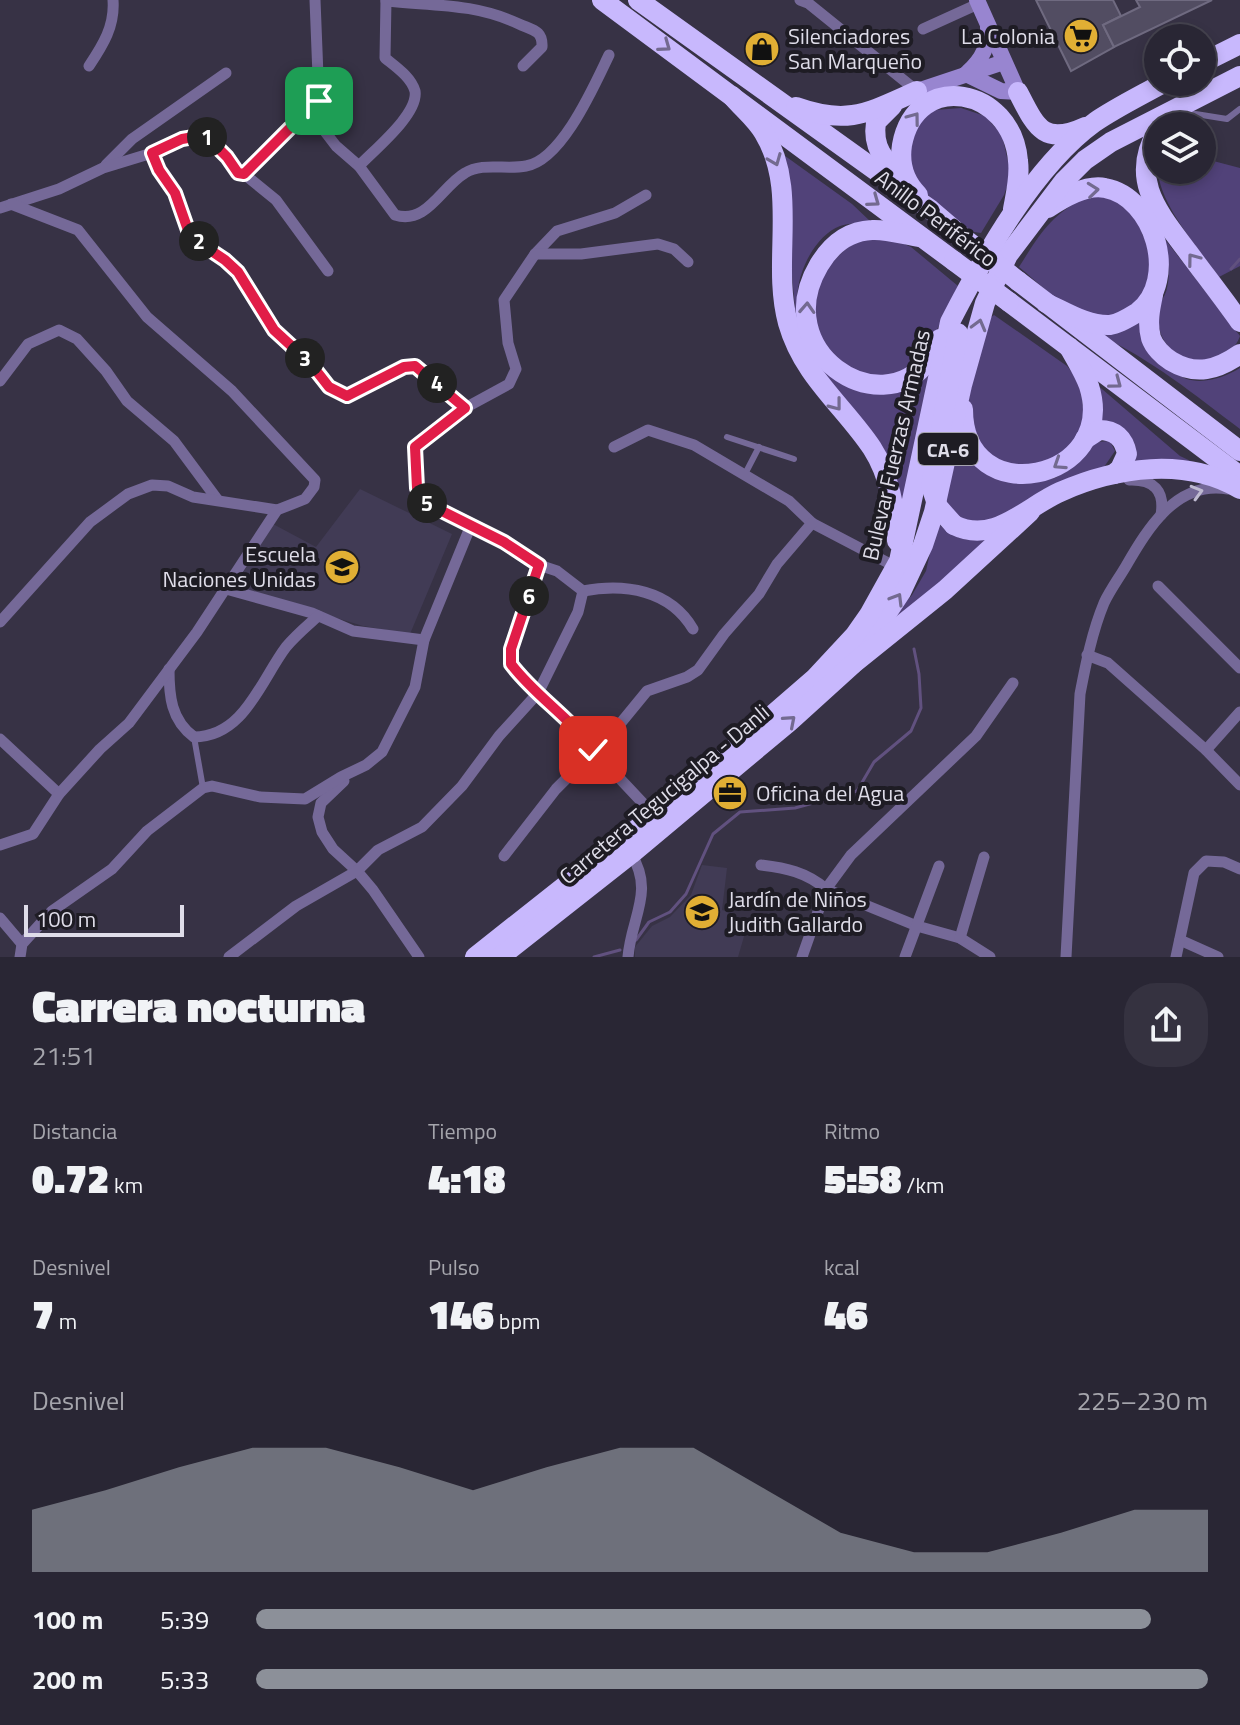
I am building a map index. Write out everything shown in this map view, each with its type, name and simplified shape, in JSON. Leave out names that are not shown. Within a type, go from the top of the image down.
[{"type":"highway","name":"Anillo Periférico","points":[[602,0],[1240,476]]},
{"type":"highway","name":"Anillo Periférico","points":[[638,0],[931,210],[1046,303],[1240,451]]},
{"type":"highway","points":[[1216,56],[1240,44]]},
{"type":"highway","name":"Bulevar Fuerzas Armadas","points":[[1179,112],[1240,76]]},
{"type":"highway","points":[[778,100],[815,114],[850,117],[917,91]]},
{"type":"highway","points":[[917,91],[882,114],[876,122],[874,134],[879,153],[931,210]]},
{"type":"highway","points":[[1018,92],[1035,126],[1044,133],[1056,136],[1092,124],[1144,94]]},
{"type":"highway","points":[[732,96],[763,132],[780,171],[782,278],[788,323],[808,368],[871,448],[882,468],[891,492],[897,564]]},
{"type":"highway","points":[[907,184],[900,155],[905,131],[916,112],[925,105],[948,97],[974,98],[990,105],[1011,135],[1018,159],[1018,187],[1011,215]]},
{"type":"highway","points":[[1030,512],[995,528],[979,531],[954,525],[938,507],[931,486],[954,327],[967,290],[1011,215],[1051,164],[1092,124]]},
{"type":"highway","name":"Bulevar Fuerzas Armadas","points":[[853,664],[881,626],[914,569],[934,512],[962,385],[985,303],[1008,255],[1064,181],[1085,160],[1111,142],[1144,129]]},
{"type":"highway","points":[[1149,184],[1153,205],[1240,322]]},
{"type":"highway","points":[[1029,229],[1050,207],[1076,192],[1104,187],[1124,196],[1138,209],[1159,248],[1161,266],[1148,321],[1152,340],[1163,356],[1183,368],[1199,371],[1227,363],[1240,354]]},
{"type":"highway","points":[[924,238],[874,230],[849,234],[826,253],[810,280],[805,315],[808,331],[826,362],[840,373],[856,380],[884,383],[900,381],[927,362],[954,327]]},
{"type":"highway","points":[[1046,303],[1088,322],[1113,325],[1148,304],[1153,295]]},
{"type":"highway","name":"Bulevar Fuerzas Armadas","points":[[869,615],[897,564],[954,327]]},
{"type":"highway","points":[[1069,347],[1089,385],[1091,396],[1090,422],[1085,439]]},
{"type":"highway","points":[[962,385],[963,425],[971,444],[994,467],[1009,473],[1040,474],[1064,462],[1085,439],[1099,430],[1115,433],[1122,438],[1127,454],[1125,462],[1114,474]]},
{"type":"highway","points":[[853,664],[945,590],[1030,512],[1058,492],[1114,474],[1149,469],[1186,470],[1216,477],[1240,490]]},
{"type":"highway","name":"Carretera Tegucigalpa - Danli","points":[[475,957],[654,815],[815,678],[869,615]]},
{"type":"highway","name":"Carretera Tegucigalpa - Danli","points":[[500,957],[631,854],[789,722],[853,664]]},
{"type":"street","points":[[89,66],[112,25],[113,0]]},
{"type":"street","points":[[244,174],[290,128],[313,116],[319,101],[315,0]]},
{"type":"street","points":[[800,0],[808,3],[917,91],[1004,62]]},
{"type":"street","points":[[359,166],[413,107],[415,91],[406,75],[385,58],[386,1],[460,6],[496,13],[538,31],[542,47],[523,66]]},
{"type":"street","points":[[923,29],[978,2],[1018,92],[1001,91],[966,74]]},
{"type":"street","points":[[966,74],[984,53],[989,39],[988,24]]},
{"type":"street","points":[[313,116],[336,146],[359,166],[395,215],[404,218],[423,213],[467,171],[477,167],[528,166],[548,156],[588,98],[609,55]]},
{"type":"street","points":[[103,168],[132,139],[226,73]]},
{"type":"street","points":[[6,206],[59,189],[103,168],[152,153],[182,139],[205,135],[238,173],[244,174],[276,200],[328,271]]},
{"type":"street","points":[[152,153],[159,170],[175,193],[188,230],[238,272],[274,330],[311,364],[329,387],[347,396],[404,367],[415,366],[465,408]]},
{"type":"street","points":[[646,195],[615,213],[557,231],[535,254],[504,300],[508,343],[516,369],[509,384],[465,408],[415,447],[417,488],[428,504],[539,565],[557,571],[583,591],[623,588],[649,593],[676,607],[693,629]]},
{"type":"street","points":[[0,622],[90,522],[128,494],[152,485],[168,486],[193,497],[277,510],[305,499],[314,487],[314,476],[232,391],[147,317],[78,230],[6,206]]},
{"type":"street","points":[[535,254],[581,254],[658,244],[674,249],[688,262]]},
{"type":"street","points":[[0,381],[28,344],[59,330],[77,339],[106,371],[127,401],[174,441],[217,499]]},
{"type":"street","points":[[614,447],[648,430],[694,445],[789,501],[812,523],[897,564]]},
{"type":"street","points":[[1086,483],[1147,481],[1155,485],[1160,493],[1160,516]]},
{"type":"street","points":[[1066,957],[1080,694],[1087,655],[1104,602],[1160,516],[1182,496],[1220,488],[1240,490]]},
{"type":"street","points":[[0,845],[33,834],[59,794],[129,723],[197,632],[277,510]]},
{"type":"street","points":[[504,856],[556,789],[615,730],[647,691],[698,670],[759,594],[777,564],[812,523]]},
{"type":"street","points":[[20,957],[22,944],[52,911],[112,869],[147,831],[203,788],[212,786],[260,797],[305,799],[366,765],[382,752],[415,687],[424,640],[471,525]]},
{"type":"street","points":[[539,565],[510,659],[538,693],[581,733],[654,815]]},
{"type":"street","points":[[1158,586],[1240,668]]},
{"type":"street","points":[[226,589],[318,616],[353,631],[424,640]]},
{"type":"street","points":[[229,957],[296,906],[357,871],[378,850],[422,827],[462,786],[499,736],[538,693],[578,612],[583,591]]},
{"type":"street","points":[[169,668],[169,699],[183,728],[194,737],[219,732],[249,707],[287,646],[318,616]]},
{"type":"street","points":[[1087,655],[1108,663],[1206,750],[1240,785]]},
{"type":"street","points":[[802,957],[826,889],[851,855],[976,736],[1013,683]]},
{"type":"street","points":[[1206,750],[1240,712]]},
{"type":"street","points":[[0,739],[59,794]]},
{"type":"street","points":[[352,772],[321,803],[318,817],[322,832],[333,849],[357,871],[419,957]]},
{"type":"street","points":[[628,957],[630,935],[643,890],[640,869],[631,854]]},
{"type":"street","points":[[960,938],[984,857]]},
{"type":"street","points":[[1176,957],[1194,873],[1206,861],[1224,862],[1240,869]]},
{"type":"street","points":[[761,865],[791,869],[814,879],[826,889],[917,926],[960,938],[990,957]]},
{"type":"street","points":[[905,957],[939,866]]},
{"type":"street","points":[[0,918],[22,944]]},
{"type":"street","points":[[1180,940],[1218,957]]},
{"type":"lane","points":[[1216,119],[1227,119],[1240,109]]},
{"type":"lane","points":[[727,437],[794,459]]},
{"type":"lane","points":[[745,474],[759,447]]},
{"type":"lane","points":[[194,737],[203,788]]},
{"type":"shaded area","points":[[961,108],[985,116],[1002,135],[1011,175],[1004,195],[981,233],[968,231],[915,183],[905,163],[917,121],[935,110]]},
{"type":"shaded area","points":[[781,153],[852,204],[871,222],[840,226],[829,232],[810,254],[799,282],[797,297],[804,322],[867,392],[900,391],[931,374],[902,516],[827,385],[796,320]]},
{"type":"shaded area","points":[[1216,162],[1240,168],[1240,266],[1219,277],[1191,240],[1160,184],[1216,184]]},
{"type":"shaded area","points":[[1088,195],[1108,196],[1128,208],[1137,221],[1154,262],[1143,298],[1116,314],[1103,317],[1076,311],[1019,267],[1048,225]]},
{"type":"shaded area","points":[[891,238],[911,247],[958,286],[929,344],[915,364],[892,377],[877,378],[848,369],[825,348],[817,335],[813,304],[817,277],[856,239]]},
{"type":"shaded area","points":[[1164,238],[1240,336],[1233,348],[1222,356],[1189,359],[1170,348],[1164,340],[1158,318],[1169,275]]},
{"type":"shaded area","points":[[1144,314],[1166,360],[1181,376],[1189,380],[1207,380],[1240,368],[1240,429],[1154,366],[1098,335]]},
{"type":"shaded area","points":[[994,315],[1067,366],[1080,382],[1085,424],[1066,453],[1023,469],[987,455],[969,419],[969,398],[986,321]]},
{"type":"shaded area","points":[[1095,383],[1180,456],[1197,464],[1131,464],[1134,445],[1129,434],[1099,425]]},
{"type":"shaded area","points":[[958,425],[1009,480],[1026,483],[1055,478],[1069,470],[1095,442],[1110,441],[1115,451],[1104,467],[1042,490],[1008,514],[970,527],[942,508]]},
{"type":"shaded area","name":"Escuela Naciones Unidas","points":[[360,489],[452,534],[410,634],[363,626],[234,587],[273,524],[316,547]]},
{"type":"shaded area","points":[[937,522],[952,534],[967,540],[1001,536],[890,628],[890,620],[912,595],[926,571]]},
{"type":"shaded area","name":"Jardín de Niños Judith Gallardo","points":[[702,865],[727,868],[722,910],[734,913],[731,927],[745,933],[738,957],[635,957],[635,947],[652,926],[670,917],[691,895]]},
{"type":"building","name":"La Colonia","points":[[1036,0],[1113,0],[1121,16],[1103,25],[1114,47],[1071,71]]},
{"type":"building","points":[[1136,0],[1212,0],[1162,24],[1144,24],[1144,33],[1114,47],[1103,25],[1140,7]]},
{"type":"building","name":"Silenciadores San Marqueño","points":[[757,37],[774,44],[766,65],[751,55]]},
{"type":"waterway","points":[[1231,269],[1240,259]]},
{"type":"waterway","points":[[636,940],[649,922],[670,912],[686,894],[713,834],[740,812],[795,808],[857,791],[874,762],[911,731],[921,708],[914,649]]},
{"type":"waterway","points":[[594,957],[620,950]]},
{"type":"place","name":"La Colonia","points":[[1081,36]]},
{"type":"place","name":"Silenciadores San Marqueño","points":[[762,49]]},
{"type":"place","name":"Escuela Naciones Unidas","points":[[342,567]]},
{"type":"place","name":"Oficina del Agua","points":[[730,793]]},
{"type":"place","name":"Jardín de Niños Judith Gallardo","points":[[702,912]]},
{"type":"route","points":[[319,101],[313,116],[290,128],[244,174],[238,173],[205,135],[182,139],[152,153],[159,170],[175,193],[188,230],[238,272],[274,330],[311,364],[329,387],[347,396],[404,367],[415,366],[465,408],[415,447],[417,488],[428,504],[504,542],[539,565],[511,649],[511,664],[581,733],[593,750]]}]
